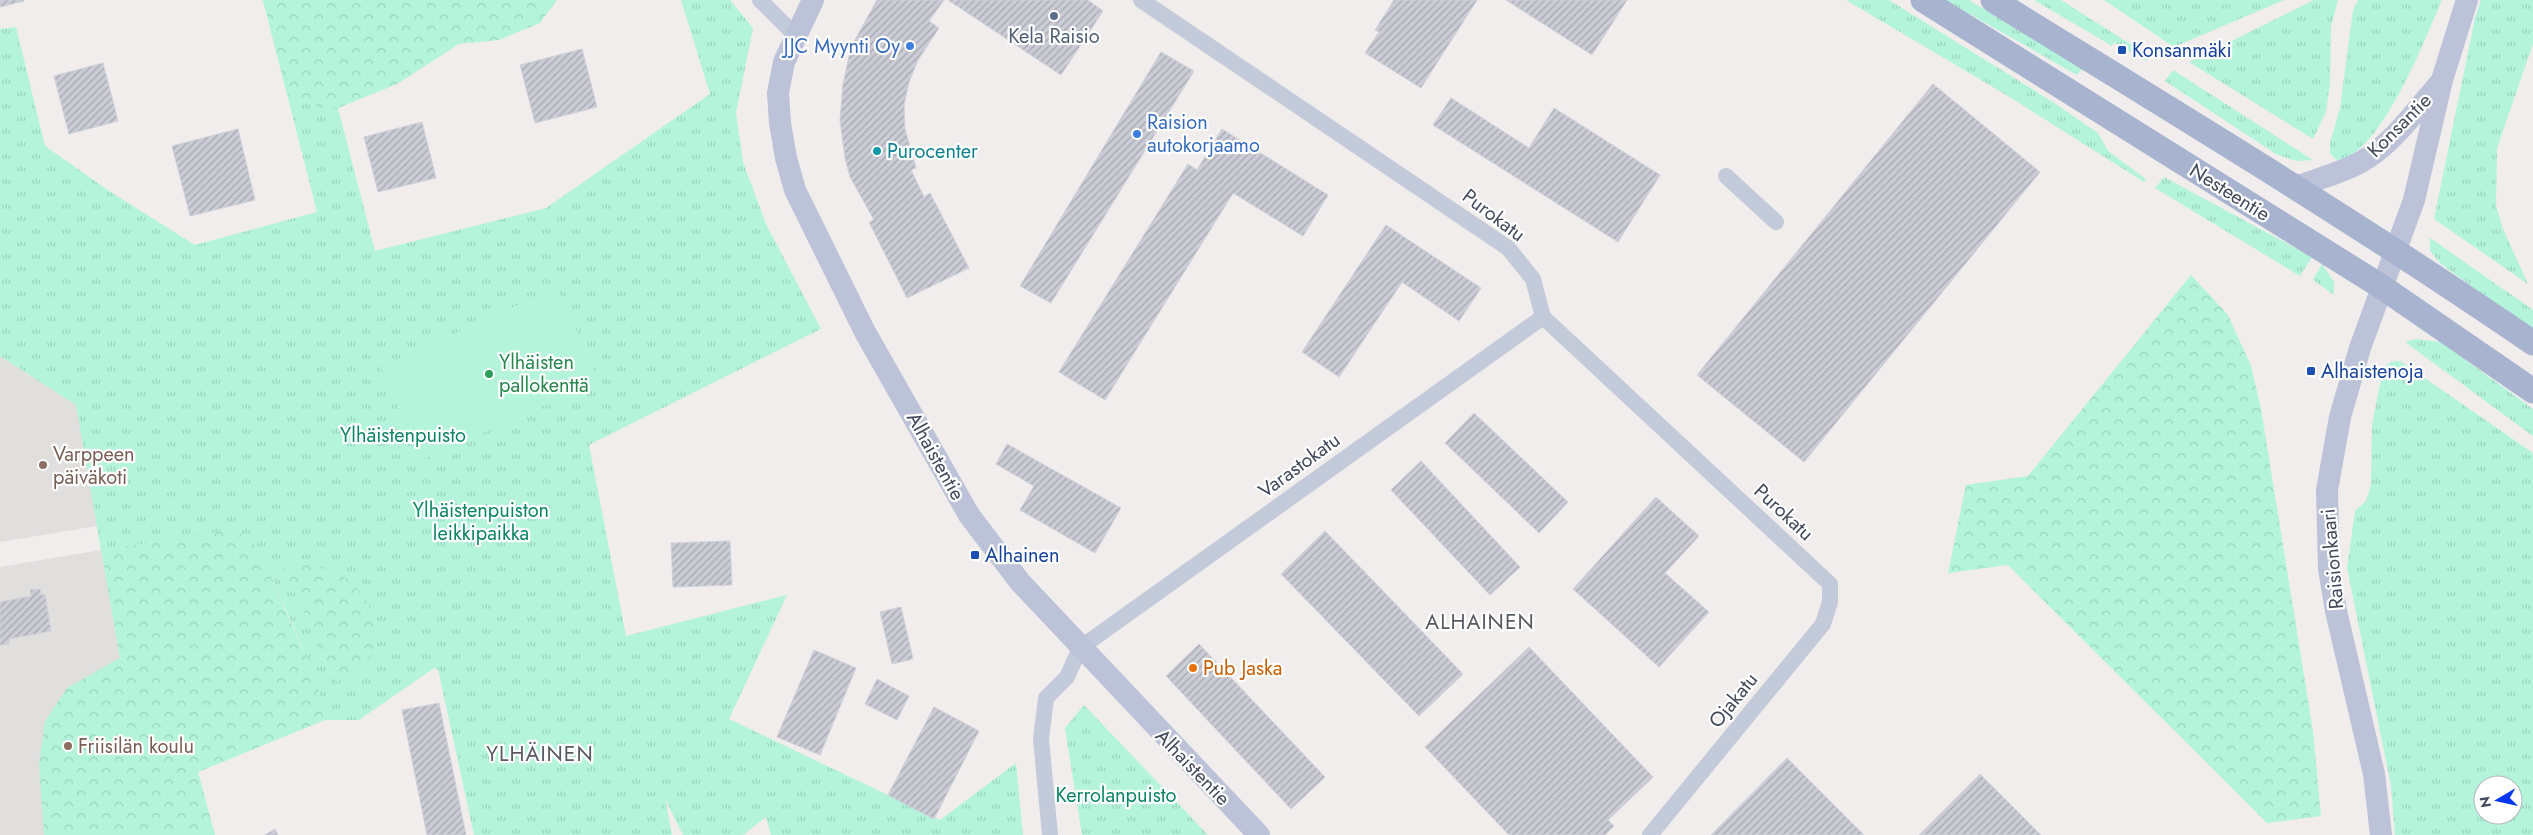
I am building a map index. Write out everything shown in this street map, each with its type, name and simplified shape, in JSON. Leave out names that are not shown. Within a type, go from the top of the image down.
[{"type":"main road","name":"Nesteentie","points":[[1923,0],[2382,287],[2533,391]]},
{"type":"main road","name":"Nesteentie","points":[[1993,0],[2296,187],[2396,251],[2533,344]]},
{"type":"street","points":[[760,0],[795,35]]},
{"type":"street","name":"Alhaistentie","points":[[813,0],[784,62],[778,93],[785,150],[796,190],[866,332],[969,515],[1020,582],[1080,648],[1259,835]]},
{"type":"street","name":"Purokatu","points":[[1141,0],[1508,248],[1533,279],[1543,317],[1830,584]]},
{"type":"street","name":"Konsantie","points":[[2382,287],[2414,200],[2442,80],[2467,0]]},
{"type":"street","name":"Konsantie","points":[[2296,187],[2343,170],[2368,157],[2390,139],[2442,80]]},
{"type":"street","points":[[1726,176],[1776,222]]},
{"type":"street","name":"Raisionkaari","points":[[2382,287],[2360,348],[2340,418],[2327,490],[2326,522],[2336,611],[2374,774],[2382,835]]},
{"type":"street","name":"Varastokatu","points":[[1080,648],[1543,317]]},
{"type":"street","name":"Ojakatu","points":[[1650,835],[1823,624],[1830,602],[1830,584]]},
{"type":"street","points":[[1050,835],[1041,739],[1046,698],[1067,677],[1080,648]]},
{"type":"shaded area","name":"Varppeen päiväkoti","points":[[0,356],[76,405],[97,526],[0,542]]},
{"type":"shaded area","name":"Friisilän koulu","points":[[101,550],[152,835],[0,835],[0,567]]},
{"type":"green space","name":"Ylhäistenpuisto","points":[[263,0],[493,0],[338,108],[375,251],[546,208],[710,94],[681,0],[730,0],[753,28],[736,113],[743,162],[766,224],[821,329],[589,445],[626,636],[787,595],[729,719],[940,820],[1016,763],[1023,835],[771,835],[766,817],[743,835],[683,835],[665,799],[672,835],[474,835],[438,669],[434,668],[359,720],[325,720],[306,656],[261,554],[101,550],[76,405],[0,356],[0,29],[16,27],[45,146],[109,191],[195,245],[317,212]]},
{"type":"green space","points":[[263,0],[557,0],[540,23],[499,40],[459,44],[397,84],[338,108],[319,107],[301,102],[287,94]]},
{"type":"green space","points":[[1846,0],[1889,0],[2053,102],[2098,133],[2108,151],[2146,179],[2144,182],[2008,96]]},
{"type":"green space","points":[[1945,0],[1969,0],[2082,69],[2077,75]]},
{"type":"green space","points":[[2034,0],[2061,0],[2149,56],[2146,61],[2114,42],[2112,46]]},
{"type":"green space","points":[[2104,0],[2284,0],[2174,47]]},
{"type":"green space","points":[[2314,0],[2338,0],[2331,26],[2330,83],[2326,112],[2313,139],[2189,62]]},
{"type":"green space","points":[[2358,0],[2442,0],[2400,93],[2385,118],[2369,139],[2353,154],[2336,160],[2330,153],[2330,143],[2340,108],[2353,10]]},
{"type":"green space","points":[[2481,0],[2533,0],[2533,44],[2497,148],[2496,206],[2503,229],[2528,284],[2434,219],[2475,18]]},
{"type":"green space","points":[[2173,70],[2313,160],[2296,161],[2276,154],[2165,81]]},
{"type":"green space","points":[[2164,177],[2312,257],[2300,276],[2155,188]]},
{"type":"green space","points":[[2430,238],[2533,310],[2533,331],[2441,264],[2430,251]]},
{"type":"green space","points":[[2322,264],[2334,282],[2334,295],[2313,280]]},
{"type":"green space","points":[[2191,275],[2228,315],[2251,366],[2261,409],[2313,731],[2321,816],[2267,823],[2008,565],[1948,573],[1966,485],[2028,476]]},
{"type":"green space","name":"Ylhäisten pallokenttä","points":[[557,287],[599,381],[422,460],[380,367]]},
{"type":"green space","points":[[2416,339],[2441,342],[2533,409],[2533,436],[2405,342]]},
{"type":"green space","points":[[2400,361],[2533,453],[2533,835],[2395,835],[2391,785],[2347,568],[2355,511],[2366,501],[2371,485],[2372,425],[2380,384],[2386,366],[2391,362]]},
{"type":"green space","points":[[229,530],[247,536],[261,554],[307,660],[319,692],[325,720],[198,772],[215,835],[44,835],[39,764],[45,721],[67,688],[120,658],[101,550]]},
{"type":"green space","points":[[304,564],[333,571],[350,581],[364,598],[370,608],[373,619],[375,641],[370,656],[356,670],[335,683],[284,568]]},
{"type":"green space","name":"Kerrolanpuisto","points":[[1084,705],[1208,835],[1082,835],[1065,728]]},
{"type":"building","points":[[0,0],[23,0],[24,1],[0,7]]},
{"type":"building","name":"Purocenter","points":[[877,0],[944,0],[929,21],[939,28],[918,60],[909,82],[904,105],[905,129],[916,168],[911,170],[924,197],[930,193],[969,268],[907,298],[869,222],[874,220],[850,177],[845,158],[840,120],[843,84],[851,47]]},
{"type":"building","points":[[948,0],[1088,0],[1103,11],[1061,75]]},
{"type":"building","points":[[1394,0],[1477,0],[1421,88],[1365,53],[1379,32],[1375,30]]},
{"type":"building","points":[[1506,0],[1627,0],[1592,55]]},
{"type":"building","points":[[582,49],[597,107],[535,123],[520,65]]},
{"type":"building","points":[[1161,52],[1194,71],[1051,303],[1020,286]]},
{"type":"building","points":[[103,63],[118,121],[69,134],[54,76]]},
{"type":"building","points":[[1933,84],[2040,172],[1804,462],[1697,375]]},
{"type":"building","points":[[1451,98],[1529,148],[1554,108],[1660,175],[1618,242],[1433,125]]},
{"type":"building","points":[[422,122],[436,178],[378,192],[364,137]]},
{"type":"building","points":[[238,129],[255,200],[190,216],[172,146]]},
{"type":"building","points":[[1222,129],[1328,195],[1303,236],[1233,193],[1105,400],[1059,372],[1188,164],[1197,170]]},
{"type":"building","points":[[1386,225],[1481,288],[1459,321],[1402,282],[1339,377],[1302,352]]},
{"type":"building","points":[[1474,413],[1568,502],[1539,533],[1445,443]]},
{"type":"building","points":[[1007,444],[1121,508],[1095,553],[1020,510],[1034,486],[996,464]]},
{"type":"building","points":[[1421,461],[1520,567],[1490,595],[1391,490]]},
{"type":"building","points":[[1656,497],[1699,536],[1665,573],[1709,612],[1659,667],[1573,589]]},
{"type":"building","points":[[1325,531],[1463,674],[1419,716],[1281,574]]},
{"type":"building","points":[[730,541],[732,585],[673,587],[671,543]]},
{"type":"building","points":[[40,589],[41,595],[45,594],[51,631],[9,639],[9,644],[0,645],[0,602],[31,596],[30,590]]},
{"type":"building","points":[[901,607],[913,659],[892,664],[880,612]]},
{"type":"building","points":[[1199,644],[1325,777],[1291,809],[1166,676]]},
{"type":"building","points":[[1529,647],[1653,777],[1608,820],[1614,826],[1605,835],[1509,835],[1425,747]]},
{"type":"building","points":[[814,650],[856,668],[820,755],[777,737]]},
{"type":"building","points":[[877,679],[909,696],[897,720],[865,704]]},
{"type":"building","points":[[439,703],[466,835],[427,835],[402,710]]},
{"type":"building","points":[[934,707],[979,731],[934,819],[888,795]]},
{"type":"building","points":[[1787,758],[1864,835],[1711,835]]},
{"type":"building","points":[[1980,774],[2041,835],[1919,835]]},
{"type":"building","points":[[275,829],[278,835],[265,835]]},
{"type":"place","name":"Kela Raisio","points":[[1054,16]]},
{"type":"place","name":"JJC Myynti Oy","points":[[910,46]]},
{"type":"place","name":"Konsanmäki","points":[[2122,50]]},
{"type":"place","name":"Raision autokorjaamo","points":[[1137,134]]},
{"type":"place","name":"Purocenter","points":[[877,151]]},
{"type":"place","name":"Alhaistenoja","points":[[2311,371]]},
{"type":"place","name":"Ylhäisten pallokenttä","points":[[489,374]]},
{"type":"place","name":"Varppeen päiväkoti","points":[[43,465]]},
{"type":"place","name":"Alhainen","points":[[975,555]]},
{"type":"place","name":"Pub Jaska","points":[[1193,668]]},
{"type":"place","name":"Friisilän koulu","points":[[68,746]]},
{"type":"district","name":"ALHAINEN","points":[[1480,622]]},
{"type":"district","name":"YLHÄINEN","points":[[540,754]]},
{"type":"park label","name":"Ylhäistenpuiston leikkipaikka","points":[[481,522]]}]
